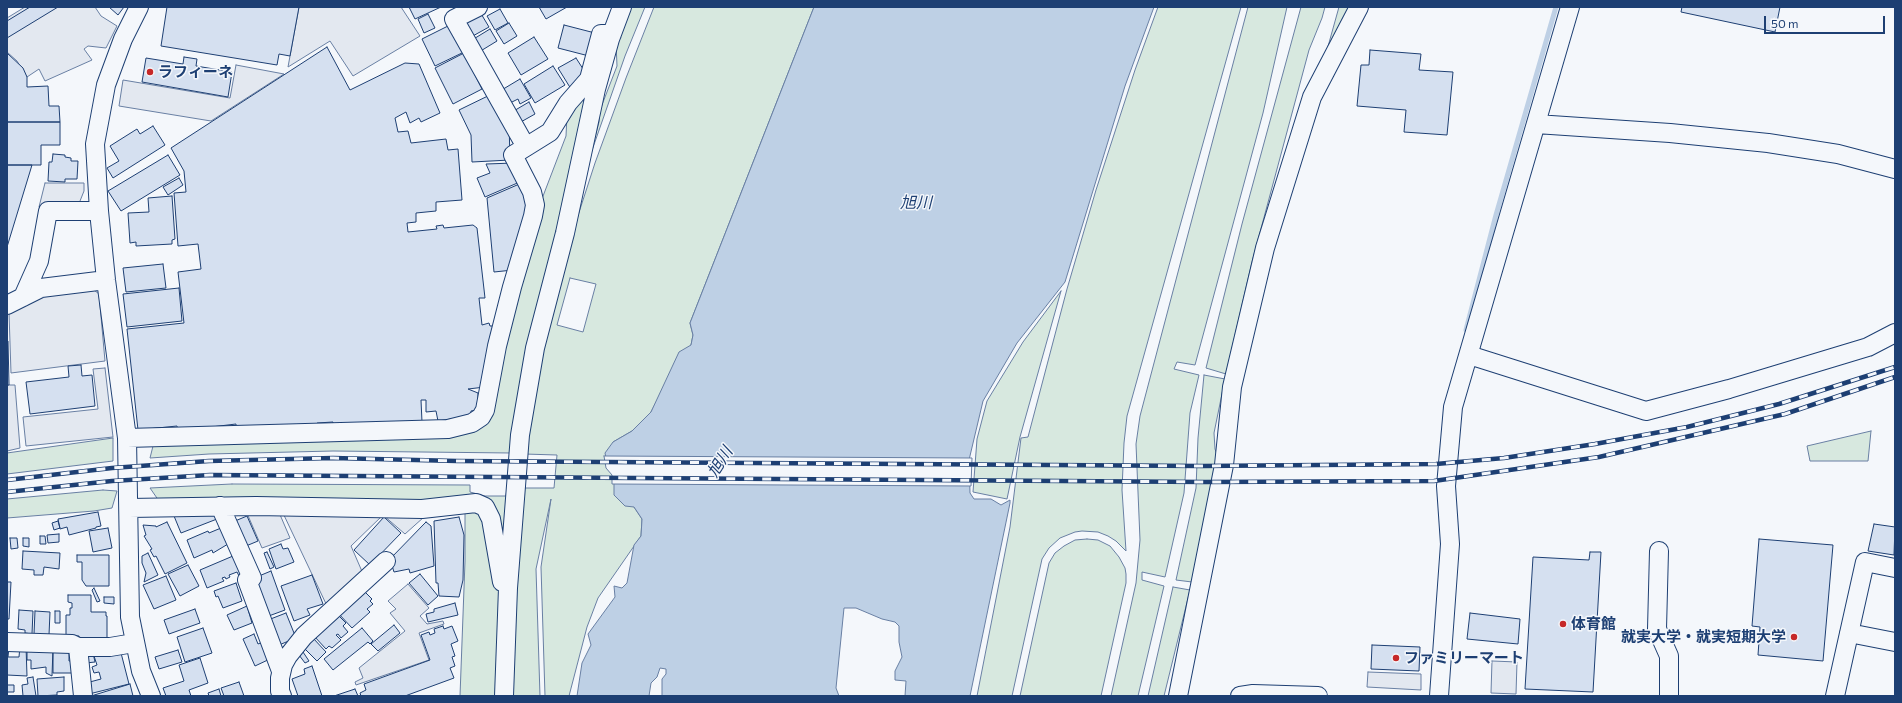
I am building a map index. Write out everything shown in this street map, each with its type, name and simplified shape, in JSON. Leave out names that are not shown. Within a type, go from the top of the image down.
[{"type":"street","points":[[139,7],[123,38],[114,62],[101,104],[95,144],[99,211],[106,280],[127,438],[130,617],[141,671],[151,696]]},
{"type":"street","points":[[478,7],[454,19],[526,147]]},
{"type":"street","points":[[504,696],[507,598],[520,435],[535,348],[565,232],[596,89],[612,34],[622,7]]},
{"type":"street","points":[[1178,696],[1224,465],[1232,387],[1265,248],[1312,97],[1359,7]]},
{"type":"street","points":[[1439,696],[1450,544],[1446,486],[1453,407],[1570,7]]},
{"type":"street","points":[[127,438],[448,429],[472,423],[481,417],[485,410],[497,346],[535,205],[532,192],[513,155],[550,132],[568,103],[589,79],[601,34],[612,34]]},
{"type":"street","points":[[1536,124],[1670,133],[1768,143],[1838,154],[1895,169]]},
{"type":"street","points":[[15,301],[40,261],[48,211],[99,211]]},
{"type":"street","points":[[15,301],[42,288],[106,280]]},
{"type":"street","points":[[1469,355],[1646,411],[1729,389],[1868,347],[1895,334]]},
{"type":"street","points":[[129,508],[220,506],[422,509],[469,503],[481,504],[488,511],[491,519],[502,581],[507,598]]},
{"type":"street","points":[[220,506],[252,578],[247,580],[281,670],[280,691],[282,696]]},
{"type":"street","points":[[1659,551],[1657,629],[1669,656],[1669,696]]},
{"type":"street","points":[[281,670],[288,656],[304,636],[386,561]]},
{"type":"street","points":[[1835,696],[1865,562],[1895,568]]},
{"type":"street","points":[[1849,633],[1895,642]]},
{"type":"street","points":[[7,642],[72,644],[78,647],[110,647],[134,642]]},
{"type":"street","points":[[78,647],[83,696]]},
{"type":"street","points":[[1240,696],[1253,694],[1318,696]]},
{"type":"shaded area","points":[[25,7],[95,7],[101,16],[117,26],[106,48],[88,46],[84,49],[92,60],[45,81],[39,69],[27,77],[17,61],[7,52],[7,18]]},
{"type":"shaded area","points":[[299,7],[401,7],[420,36],[353,76],[330,41],[288,67]]},
{"type":"shaded area","points":[[631,7],[645,7],[625,56],[590,156],[599,122],[600,110],[617,66],[616,43]]},
{"type":"shaded area","points":[[654,7],[814,7],[690,323],[693,335],[691,345],[663,389],[651,412],[632,431],[613,442],[634,507],[642,519],[641,536],[598,598],[587,627],[569,696],[545,696],[541,567],[551,499],[536,569],[540,696],[512,696],[516,590],[524,488],[554,488],[557,455],[524,454],[541,349],[572,234],[595,163]],"holes":[[[570,278],[596,284],[583,332],[557,325]]]},
{"type":"shaded area","points":[[1158,7],[1241,7],[1127,416],[1122,490],[1126,551],[1116,541],[1108,536],[1098,532],[1082,531],[1060,538],[1049,548],[1042,559],[1012,696],[977,696],[1010,527],[1021,438],[1028,437],[1067,289],[1096,190],[1135,70]]},
{"type":"shaded area","points":[[1248,7],[1287,7],[1263,113],[1195,365],[1177,362],[1174,369],[1199,375],[1190,413],[1184,493],[1165,577],[1142,572],[1142,580],[1164,586],[1138,696],[1111,696],[1136,583],[1140,540],[1136,444],[1140,416]]},
{"type":"shaded area","points":[[1301,7],[1325,7],[1309,50],[1252,262],[1226,374],[1206,368],[1242,224]]},
{"type":"shaded area","points":[[1339,7],[1351,7],[1327,50]]},
{"type":"shaded area","points":[[236,65],[284,74],[211,121],[119,106],[123,80],[230,98]]},
{"type":"shaded area","points":[[591,83],[511,453],[333,451],[209,454],[150,458],[154,442],[475,425],[540,204],[566,136],[567,115]]},
{"type":"shaded area","points":[[45,183],[84,183],[84,191],[78,206],[39,207]]},
{"type":"shaded area","points":[[94,290],[99,294],[105,361],[11,373],[9,313],[45,296]]},
{"type":"shaded area","points":[[1061,291],[1020,437],[1007,499],[973,492],[977,439],[987,401],[1023,342]]},
{"type":"shaded area","points":[[105,368],[113,437],[26,446],[23,417],[98,409],[93,369]]},
{"type":"shaded area","points":[[1204,375],[1225,379],[1214,433],[1215,449],[1218,457],[1192,582],[1176,580],[1196,488],[1198,438]]},
{"type":"shaded area","points":[[7,385],[15,385],[20,448],[7,451]]},
{"type":"shaded area","points":[[1871,431],[1868,461],[1810,461],[1807,446]]},
{"type":"shaded area","points":[[113,438],[113,461],[7,474],[7,453]]},
{"type":"shaded area","points":[[232,484],[470,485],[470,492],[485,496],[506,496],[507,489],[504,580],[492,507],[291,501],[290,498],[159,501],[150,488]]},
{"type":"shaded area","points":[[103,490],[117,491],[112,508],[94,511],[7,518],[7,499]]},
{"type":"shaded area","points":[[278,510],[290,538],[262,548],[246,511]]},
{"type":"shaded area","points":[[282,511],[383,515],[351,546],[364,576],[328,608]]},
{"type":"shaded area","points":[[465,512],[483,512],[500,589],[499,696],[460,696],[465,561]]},
{"type":"shaded area","points":[[383,515],[424,517],[405,534]]},
{"type":"shaded area","points":[[1075,540],[1098,540],[1110,546],[1119,557],[1125,568],[1126,574],[1126,583],[1101,696],[1020,696],[1049,563],[1055,553],[1064,546]]},
{"type":"shaded area","points":[[408,584],[429,608],[420,616],[427,624],[443,621],[444,624],[419,633],[429,660],[356,685],[355,682],[363,678],[359,668],[405,631],[390,613],[396,609],[388,601]]},
{"type":"shaded area","points":[[1173,587],[1190,590],[1164,696],[1148,696]]},
{"type":"shaded area","points":[[1492,661],[1517,662],[1516,694],[1491,693]]},
{"type":"shaded area","points":[[1368,672],[1421,674],[1421,690],[1367,687]]},
{"type":"water","name":"旭川","points":[[814,7],[1154,7],[1125,86],[1065,282],[1017,343],[983,401],[969,460],[970,493],[974,499],[991,499],[1001,505],[1010,500],[1010,503],[970,696],[905,696],[906,681],[895,680],[895,671],[902,657],[899,642],[899,626],[895,622],[882,619],[856,608],[844,608],[836,688],[839,696],[662,696],[662,679],[666,674],[666,669],[660,668],[657,677],[651,683],[649,696],[577,696],[582,663],[591,645],[588,634],[615,597],[614,586],[622,588],[627,583],[634,545],[641,536],[642,519],[634,507],[625,506],[614,495],[614,474],[608,467],[605,453],[613,442],[632,431],[651,412],[679,352],[691,345],[693,335],[690,323]]},
{"type":"pier","points":[[604,456],[972,458],[971,486],[612,484],[612,475],[606,468]]},
{"type":"building","points":[[30,7],[58,7],[7,38],[7,21]]},
{"type":"building","points":[[109,7],[124,7],[118,15]]},
{"type":"building","points":[[167,7],[299,7],[290,56],[279,54],[277,65],[161,46]]},
{"type":"building","points":[[409,7],[441,7],[415,19]]},
{"type":"building","points":[[539,7],[567,7],[546,19]]},
{"type":"building","points":[[1682,7],[1780,7],[1775,32],[1681,12]]},
{"type":"building","points":[[500,9],[508,23],[495,30],[487,16]]},
{"type":"building","points":[[480,12],[489,27],[471,37],[462,23]]},
{"type":"building","points":[[428,14],[435,28],[424,33],[418,19]]},
{"type":"building","points":[[509,23],[517,36],[504,44],[496,31]]},
{"type":"building","points":[[450,25],[464,52],[435,66],[422,39]]},
{"type":"building","points":[[564,25],[595,33],[589,56],[558,48]]},
{"type":"building","points":[[490,29],[497,41],[479,52],[472,40]]},
{"type":"building","points":[[534,37],[548,59],[521,75],[508,53]]},
{"type":"building","points":[[327,47],[350,90],[405,63],[419,64],[440,113],[421,122],[419,118],[410,123],[406,112],[395,118],[398,132],[408,131],[411,143],[446,139],[448,150],[458,149],[462,200],[436,202],[436,211],[416,213],[416,222],[407,223],[408,232],[437,229],[436,226],[443,225],[444,228],[473,225],[477,228],[485,298],[479,298],[482,325],[489,323],[490,326],[494,326],[485,387],[468,389],[478,393],[478,410],[471,411],[471,416],[438,421],[436,411],[426,412],[426,400],[421,400],[422,422],[333,425],[333,422],[317,423],[317,425],[236,429],[236,424],[178,431],[177,426],[138,430],[127,329],[184,323],[178,272],[201,269],[198,244],[178,246],[174,193],[186,192],[184,171],[171,148]]},
{"type":"building","points":[[1370,50],[1421,54],[1419,70],[1453,72],[1447,135],[1404,132],[1406,110],[1357,106],[1361,65],[1369,65]]},
{"type":"building","points":[[7,53],[23,68],[27,77],[27,87],[48,86],[49,106],[59,106],[60,122],[7,122]]},
{"type":"building","points":[[464,53],[482,89],[453,104],[435,68]]},
{"type":"building","points":[[184,57],[197,59],[196,66],[232,72],[228,97],[142,82],[146,58],[183,64]]},
{"type":"building","points":[[576,58],[585,72],[571,89],[558,68]]},
{"type":"building","points":[[553,66],[565,85],[535,103],[524,84]]},
{"type":"building","points":[[520,79],[531,98],[520,104],[518,99],[508,104],[500,91]]},
{"type":"building","points":[[494,93],[509,122],[510,160],[472,162],[471,135],[459,110]]},
{"type":"building","points":[[529,102],[535,114],[519,123],[512,112]]},
{"type":"building","points":[[7,122],[60,122],[60,145],[41,145],[41,165],[7,165]]},
{"type":"building","points":[[153,126],[165,145],[113,178],[107,168],[119,161],[110,146],[137,129],[140,134]]},
{"type":"building","points":[[53,154],[65,155],[65,157],[71,158],[71,161],[78,161],[77,179],[65,179],[65,182],[48,181],[49,162],[52,162]]},
{"type":"building","points":[[168,155],[180,175],[121,211],[108,191]]},
{"type":"building","points":[[514,163],[522,181],[485,197],[477,178],[490,173],[486,164]]},
{"type":"building","points":[[7,165],[32,165],[7,247]]},
{"type":"building","points":[[179,178],[183,185],[168,195],[163,187]]},
{"type":"building","points":[[524,182],[530,215],[513,270],[494,272],[487,198]]},
{"type":"building","points":[[172,196],[175,239],[172,240],[172,244],[136,246],[136,242],[130,243],[128,213],[149,212],[148,198]]},
{"type":"building","points":[[163,264],[166,288],[126,292],[123,268]]},
{"type":"building","points":[[179,288],[182,321],[127,327],[123,294]]},
{"type":"building","points":[[8,341],[9,385],[7,385]]},
{"type":"building","points":[[81,365],[82,376],[92,375],[95,406],[30,414],[26,382],[69,377],[68,366]]},
{"type":"building","points":[[98,512],[101,526],[69,535],[67,527],[60,529],[58,519]]},
{"type":"building","points":[[214,512],[217,519],[181,533],[174,516]]},
{"type":"building","points":[[247,516],[258,541],[246,546],[235,521]]},
{"type":"building","points":[[384,517],[401,533],[370,565],[354,550]]},
{"type":"building","points":[[459,517],[464,535],[463,580],[459,597],[439,596],[438,583],[436,583],[434,521]]},
{"type":"building","points":[[58,521],[60,528],[54,530],[52,523]]},
{"type":"building","points":[[167,522],[187,563],[165,574],[156,556],[154,557],[150,550],[152,549],[144,536],[146,535],[143,525],[156,527]]},
{"type":"building","points":[[426,522],[431,526],[434,566],[410,573],[409,569],[394,572],[390,559]]},
{"type":"building","points":[[1874,524],[1895,527],[1894,555],[1868,551]]},
{"type":"building","points":[[108,528],[112,548],[93,552],[89,531]]},
{"type":"building","points":[[221,528],[228,544],[213,553],[212,550],[194,558],[187,540],[208,531],[209,533]]},
{"type":"building","points":[[59,534],[59,542],[48,543],[47,535]]},
{"type":"building","points":[[40,536],[45,536],[46,544],[40,544]]},
{"type":"building","points":[[10,538],[17,538],[18,548],[11,549]]},
{"type":"building","points":[[23,538],[29,538],[29,547],[23,546]]},
{"type":"building","points":[[1759,539],[1833,545],[1823,661],[1758,655],[1760,627],[1752,626]]},
{"type":"building","points":[[281,544],[283,549],[288,548],[294,562],[276,569],[269,549]]},
{"type":"building","points":[[23,551],[60,553],[59,569],[44,567],[43,575],[34,575],[34,570],[22,569]]},
{"type":"building","points":[[267,552],[274,567],[270,569],[264,553]]},
{"type":"building","name":"体育館","points":[[1590,552],[1601,552],[1593,692],[1525,689],[1533,557],[1589,560]]},
{"type":"building","points":[[148,553],[158,575],[144,582],[146,573],[142,563],[142,556]]},
{"type":"building","points":[[77,555],[109,555],[109,586],[86,586],[82,580],[82,562],[77,562]]},
{"type":"building","points":[[233,556],[241,574],[239,576],[237,572],[229,575],[230,577],[226,579],[225,577],[222,578],[224,581],[207,588],[200,570]]},
{"type":"building","points":[[188,565],[199,586],[180,596],[168,574]]},
{"type":"building","points":[[271,571],[285,610],[266,617],[254,583],[261,581],[259,576]]},
{"type":"building","points":[[420,574],[438,596],[428,605],[409,583]]},
{"type":"building","points":[[312,575],[323,604],[307,609],[310,615],[294,621],[281,586]]},
{"type":"building","points":[[166,576],[176,600],[154,609],[143,585]]},
{"type":"building","points":[[7,582],[11,582],[9,619],[7,619]]},
{"type":"building","points":[[236,583],[242,601],[223,608],[214,591]]},
{"type":"building","points":[[94,588],[100,601],[97,602],[92,590]]},
{"type":"building","points":[[364,591],[372,599],[370,601],[373,604],[367,609],[370,612],[352,628],[338,613]]},
{"type":"building","points":[[68,595],[91,595],[91,612],[106,612],[107,639],[79,639],[79,636],[66,636],[66,615],[70,615],[70,608],[72,608],[72,603],[68,602]]},
{"type":"building","points":[[104,597],[114,597],[114,604],[104,603]]},
{"type":"building","points":[[455,603],[458,615],[428,622],[426,614],[434,612],[434,609]]},
{"type":"building","points":[[247,606],[252,623],[234,630],[227,615]]},
{"type":"building","points":[[195,609],[200,623],[169,634],[164,620]]},
{"type":"building","points":[[19,610],[33,611],[32,634],[25,633],[25,630],[18,629]]},
{"type":"building","points":[[35,611],[50,612],[49,635],[34,634]]},
{"type":"building","points":[[55,611],[60,611],[60,623],[55,623]]},
{"type":"building","points":[[286,613],[296,638],[279,645],[268,620]]},
{"type":"building","points":[[1470,613],[1520,619],[1518,644],[1467,639]]},
{"type":"building","points":[[338,615],[346,623],[343,626],[348,632],[341,638],[338,634],[336,635],[341,640],[332,648],[329,646],[326,649],[314,636]]},
{"type":"building","points":[[394,625],[400,633],[378,651],[371,644]]},
{"type":"building","points":[[443,626],[444,629],[452,626],[458,641],[451,644],[455,656],[452,657],[455,666],[450,668],[454,678],[405,696],[361,696],[360,693],[366,690],[364,684],[430,660],[421,635],[429,632],[430,635],[435,633],[434,629]]},
{"type":"building","points":[[203,628],[212,653],[185,662],[177,637]]},
{"type":"building","points":[[362,628],[373,641],[370,644],[368,642],[333,670],[324,659]]},
{"type":"building","points":[[254,634],[258,644],[265,641],[272,658],[255,666],[243,639]]},
{"type":"building","points":[[313,638],[326,652],[317,661],[303,647]]},
{"type":"building","name":"ファミリーマート","points":[[1372,645],[1420,647],[1419,671],[1371,669]]},
{"type":"building","points":[[20,646],[26,646],[27,676],[7,675],[7,647],[9,647],[8,657],[19,657]]},
{"type":"building","points":[[27,647],[53,648],[52,676],[46,673],[46,667],[31,669],[31,660],[27,660]]},
{"type":"building","points":[[53,648],[69,653],[69,661],[72,661],[72,673],[53,673]]},
{"type":"building","points":[[120,649],[129,684],[89,694],[86,683],[101,679],[99,672],[94,673],[92,667],[97,665],[94,656]]},
{"type":"building","points":[[178,650],[182,662],[159,669],[155,657]]},
{"type":"building","points":[[303,652],[309,661],[305,663],[299,655]]},
{"type":"building","points":[[93,653],[95,662],[86,663],[85,654]]},
{"type":"building","points":[[200,658],[208,683],[189,690],[191,696],[166,696],[163,688],[184,681],[179,665]]},
{"type":"building","points":[[312,666],[322,696],[298,696],[292,679],[305,674],[304,669]]},
{"type":"building","points":[[33,677],[36,696],[23,696],[22,685],[28,684],[27,678]]},
{"type":"building","points":[[64,677],[64,691],[57,692],[57,695],[38,696],[37,679]]},
{"type":"building","points":[[239,682],[244,696],[224,696],[221,688]]},
{"type":"building","points":[[130,684],[133,696],[91,696]]},
{"type":"building","points":[[7,685],[14,685],[14,692],[7,692]]},
{"type":"building","points":[[219,689],[221,696],[209,696],[208,693]]},
{"type":"building","points":[[355,689],[358,696],[334,696]]},
{"type":"waterway","points":[[1466,330],[1496,215],[1556,7]]},
{"type":"railway","points":[[7,480],[112,468],[209,461],[333,458],[457,461],[1202,466],[1436,464],[1504,458],[1595,444],[1687,427],[1779,404],[1895,367]]},
{"type":"railway","points":[[7,492],[112,481],[210,475],[1205,482],[1434,481],[1599,457],[1785,414],[1895,377]]},
{"type":"place","name":"ラフィーネ","points":[[150,72]]},
{"type":"place","name":"体育館","points":[[1563,624]]},
{"type":"place","name":"就実大学・就実短期大学","points":[[1794,637]]},
{"type":"place","name":"ファミリーマート","points":[[1396,658]]}]
